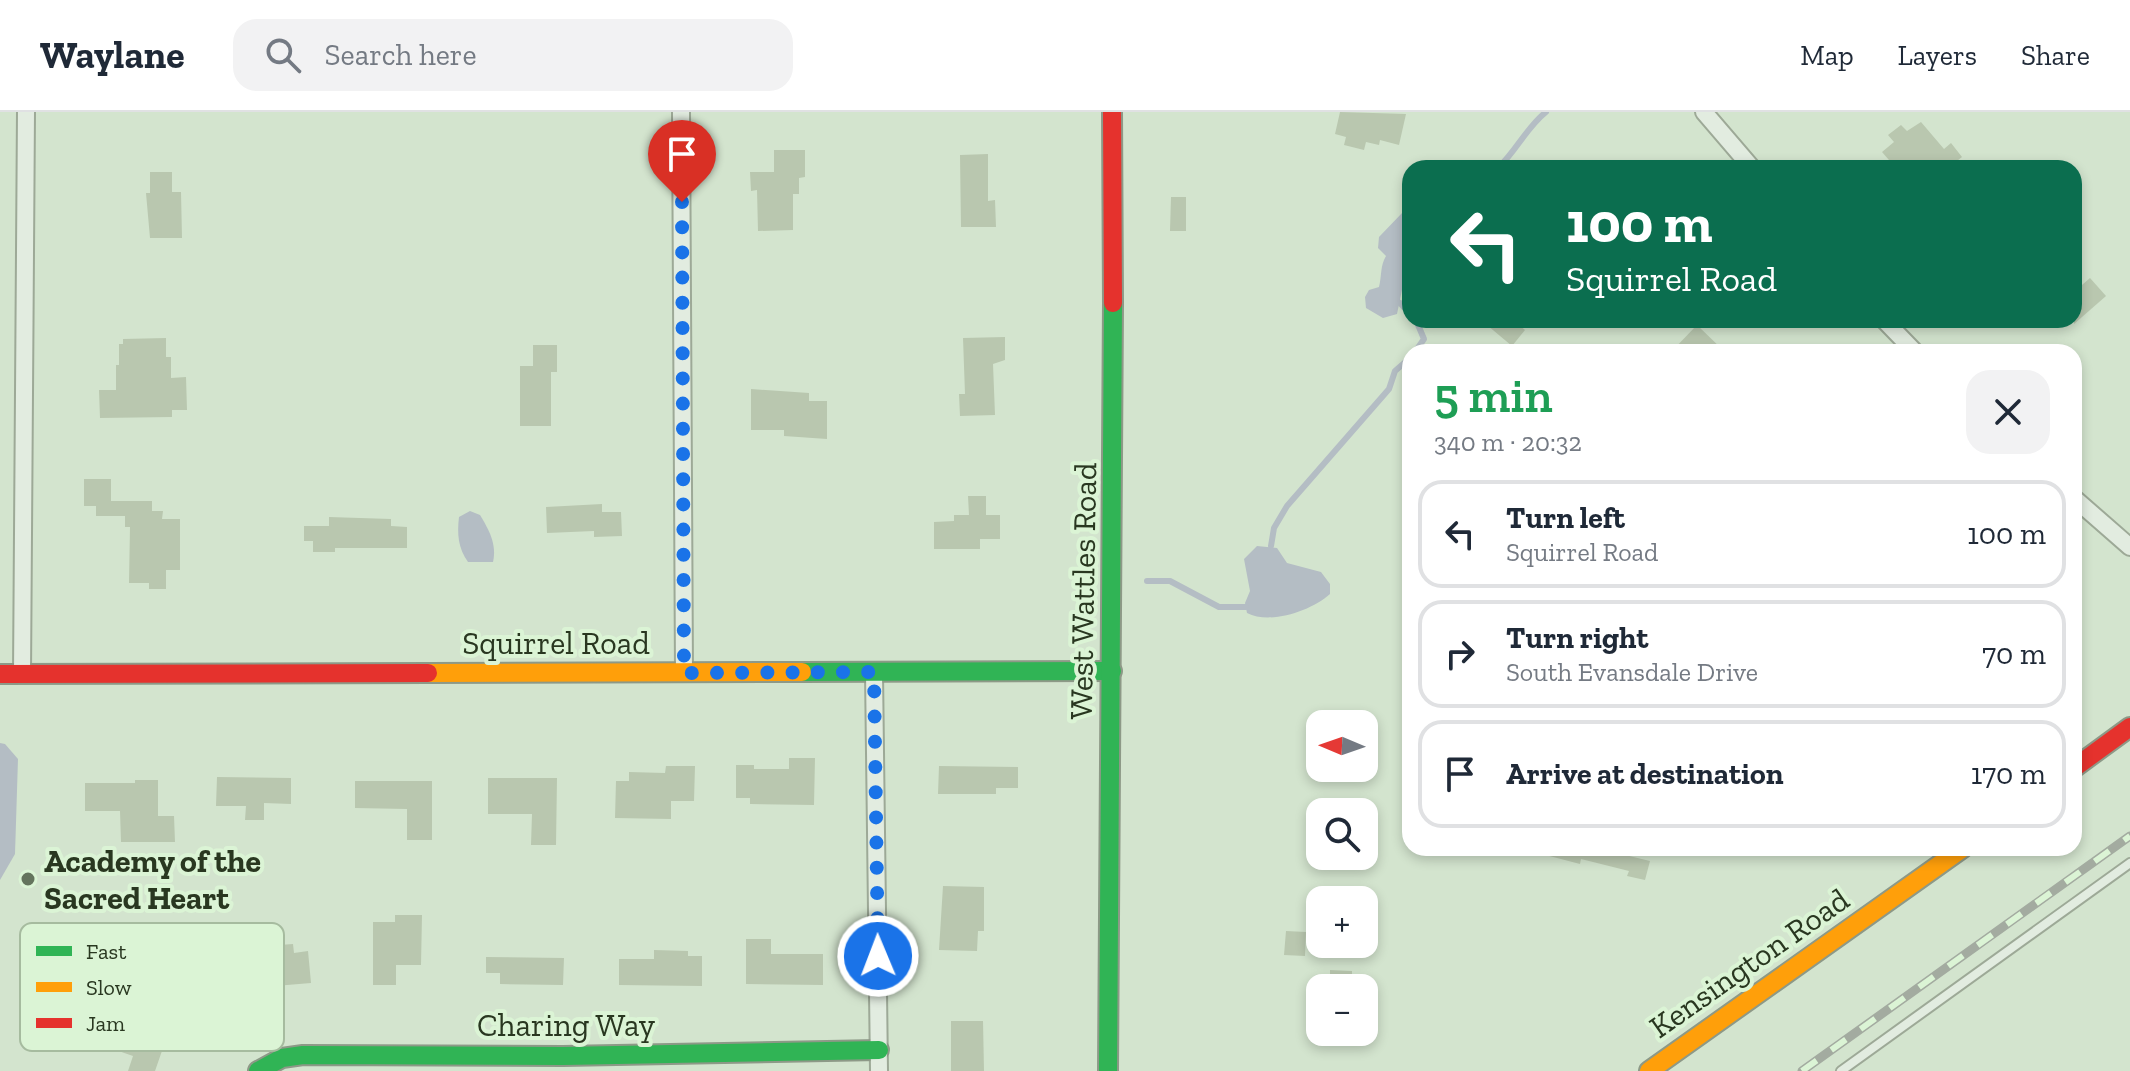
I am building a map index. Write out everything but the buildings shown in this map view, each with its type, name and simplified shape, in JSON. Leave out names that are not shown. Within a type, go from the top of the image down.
[{"type":"street","points":[[22,674],[26,112]]},
{"type":"street","points":[[681,112],[684,673]]},
{"type":"street","name":"West Wattles Road","points":[[1108,1071],[1112,112]]},
{"type":"street","points":[[1704,112],[1745,160]]},
{"type":"street","points":[[1892,328],[1907,344]]},
{"type":"street","points":[[2082,505],[2130,547]]},
{"type":"street","name":"Squirrel Road","points":[[0,674],[1112,671]]},
{"type":"street","points":[[874,672],[879,1071]]},
{"type":"street","points":[[2082,762],[2130,727]]},
{"type":"street","name":"Kensington Road","points":[[1649,1071],[1952,856]]},
{"type":"street","name":"Charing Way","points":[[258,1071],[282,1058],[303,1055],[563,1056],[879,1050]]},
{"type":"lane","points":[[1841,1071],[2130,863]]},
{"type":"shaded area","points":[[1402,213],[1402,290],[1397,314],[1383,318],[1366,308],[1365,297],[1369,290],[1379,287],[1386,256],[1378,248],[1379,237]]},
{"type":"shaded area","points":[[470,511],[480,515],[489,532],[494,549],[493,562],[468,562],[462,551],[458,535],[459,517]]},
{"type":"shaded area","points":[[1257,546],[1277,548],[1287,563],[1321,572],[1330,584],[1330,594],[1301,611],[1278,617],[1247,613],[1245,603],[1250,591],[1244,559]]},
{"type":"shaded area","points":[[0,743],[5,744],[18,759],[15,854],[0,880]]},
{"type":"waterway","points":[[1505,160],[1546,112]]},
{"type":"waterway","points":[[1419,328],[1424,339],[1421,344]]},
{"type":"waterway","points":[[1271,546],[1274,528],[1287,506],[1389,389],[1395,371],[1402,365]]},
{"type":"waterway","points":[[1147,581],[1170,581],[1219,607],[1246,607]]},
{"type":"railway","points":[[1802,1071],[2130,836]]},
{"type":"traffic: fast","points":[[1108,1071],[1113,303]]},
{"type":"traffic: fast","points":[[802,672],[1112,671]]},
{"type":"traffic: fast","points":[[258,1071],[282,1058],[303,1055],[563,1056],[879,1050]]},
{"type":"traffic: slow","points":[[428,673],[802,672]]},
{"type":"traffic: slow","points":[[1649,1071],[1952,856]]},
{"type":"traffic: jam","points":[[1112,112],[1113,303]]},
{"type":"traffic: jam","points":[[0,674],[428,673]]},
{"type":"traffic: jam","points":[[2082,762],[2130,727]]},
{"type":"place","name":"Academy of the Sacred Heart","points":[[28,879]]},
{"type":"route","points":[[682,202],[684,673],[874,672],[878,956]]}]
